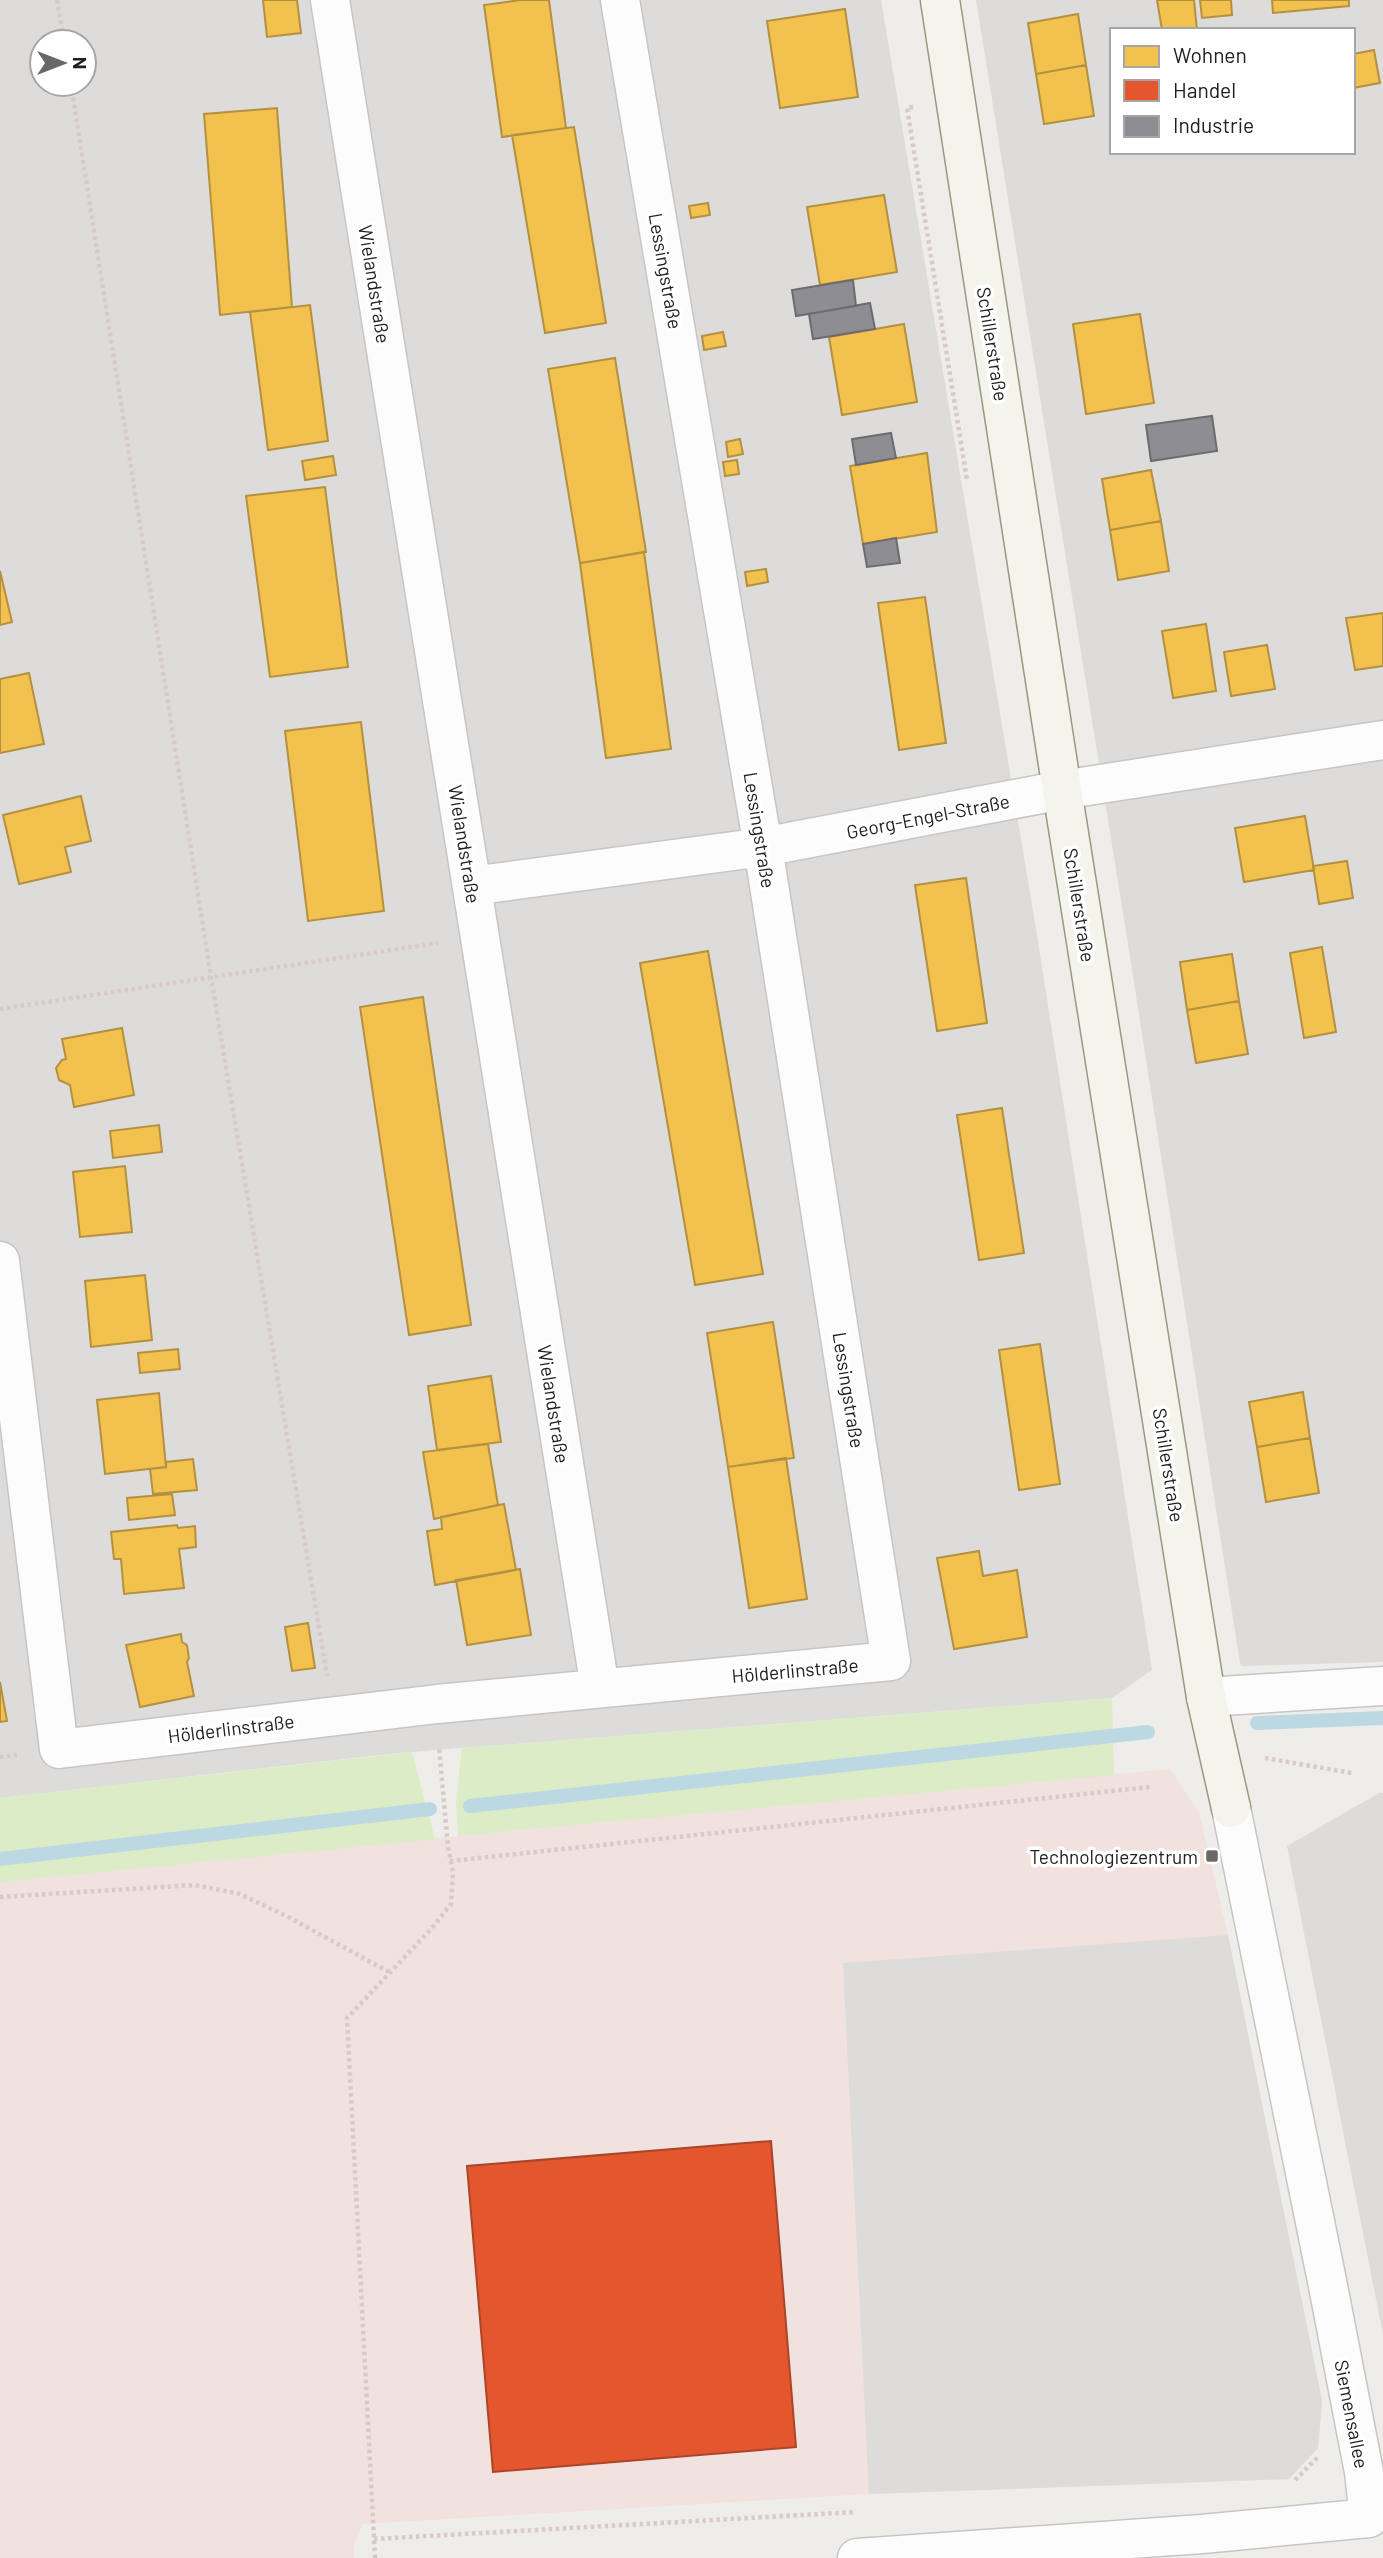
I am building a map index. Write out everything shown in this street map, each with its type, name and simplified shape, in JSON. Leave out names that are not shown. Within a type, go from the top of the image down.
[{"type":"street","name":"Wielandstraße","points":[[330,0],[600,1688]]},
{"type":"street","name":"Lessingstraße","points":[[620,0],[763,847],[891,1661]]},
{"type":"street","name":"Schillerstraße","points":[[940,0],[1206,1696],[1231,1808]]},
{"type":"street","name":"Georg-Engel-Straße","points":[[472,886],[763,847],[1062,790],[1383,740]]},
{"type":"street","name":"Hölderlinstraße","points":[[0,1261],[59,1749],[334,1716],[891,1661]]},
{"type":"street","points":[[1206,1696],[1383,1686]]},
{"type":"street","name":"Siemensallee","points":[[857,2558],[1188,2535],[1376,2518],[1364,2472],[1231,1808]]},
{"type":"path","points":[[57,0],[62,28]]},
{"type":"path","points":[[73,98],[211,977],[334,1716]]},
{"type":"path","points":[[956,99],[907,108],[967,481]]},
{"type":"path","points":[[0,1009],[480,937]]},
{"type":"path","points":[[1253,1756],[1352,1773]]},
{"type":"path","points":[[375,2558],[347,2018],[432,1928],[451,1904],[453,1872],[448,1847],[441,1767]]},
{"type":"path","points":[[450,1861],[1150,1787]]},
{"type":"path","points":[[0,1897],[195,1885],[240,1894],[389,1972]]},
{"type":"path","points":[[1289,2486],[1322,2453]]},
{"type":"path","points":[[374,2539],[861,2512]]},
{"type":"shaded area","points":[[0,0],[881,0],[1037,935],[1152,1670],[1112,1698],[398,1753],[0,1798]]},
{"type":"shaded area","points":[[976,0],[1383,0],[1383,1662],[1241,1666],[1128,944]]},
{"type":"shaded area","points":[[1170,1769],[1199,1813],[1228,1935],[1322,2401],[1318,2448],[1289,2479],[869,2494],[363,2524],[354,2545],[354,2558],[0,2558],[0,1882],[164,1864]]},
{"type":"shaded area","points":[[1383,1793],[1383,2335],[1287,1846]]},
{"type":"shaded area","points":[[1228,1935],[1322,2401],[1318,2448],[1289,2479],[869,2494],[843,1963]]},
{"type":"green space","points":[[1112,1698],[1114,1775],[458,1836],[456,1802],[462,1748]]},
{"type":"green space","points":[[412,1752],[435,1839],[0,1882],[0,1798]]},
{"type":"building: Wohnen","points":[[263,0],[297,0],[301,33],[267,37]]},
{"type":"building: Wohnen","points":[[520,0],[549,0],[566,128],[502,137],[484,5]]},
{"type":"building: Wohnen","points":[[1157,0],[1194,0],[1197,28],[1162,28]]},
{"type":"building: Wohnen","points":[[1200,0],[1231,0],[1232,15],[1202,18]]},
{"type":"building: Wohnen","points":[[1272,0],[1349,0],[1349,6],[1273,13]]},
{"type":"building: Wohnen","points":[[845,9],[858,97],[780,108],[767,21]]},
{"type":"building: Wohnen","points":[[1078,14],[1086,65],[1036,74],[1028,23]]},
{"type":"building: Wohnen","points":[[1374,50],[1380,83],[1355,88],[1355,54]]},
{"type":"building: Wohnen","points":[[1086,65],[1094,116],[1044,124],[1036,74]]},
{"type":"building: Wohnen","points":[[277,108],[292,307],[220,315],[204,114]]},
{"type":"building: Wohnen","points":[[574,127],[606,323],[545,333],[512,135]]},
{"type":"building: Wohnen","points":[[884,195],[897,272],[820,285],[807,207]]},
{"type":"building: Wohnen","points":[[708,203],[710,215],[691,218],[689,206]]},
{"type":"building: Wohnen","points":[[310,305],[328,441],[268,450],[250,312]]},
{"type":"building: Wohnen","points":[[1140,314],[1154,403],[1086,414],[1073,324]]},
{"type":"building: Wohnen","points":[[904,324],[917,402],[842,415],[829,337]]},
{"type":"building: Wohnen","points":[[723,332],[726,346],[704,350],[702,336]]},
{"type":"building: Wohnen","points":[[615,358],[646,552],[580,563],[548,369]]},
{"type":"building: Wohnen","points":[[740,439],[743,454],[728,457],[726,442]]},
{"type":"building: Wohnen","points":[[927,453],[937,532],[863,544],[850,466]]},
{"type":"building: Wohnen","points":[[333,456],[336,475],[305,480],[302,461]]},
{"type":"building: Wohnen","points":[[737,460],[739,474],[725,476],[723,462]]},
{"type":"building: Wohnen","points":[[1151,470],[1161,521],[1110,530],[1102,479]]},
{"type":"building: Wohnen","points":[[325,487],[348,667],[270,677],[246,496]]},
{"type":"building: Wohnen","points":[[1161,521],[1169,571],[1118,580],[1110,530]]},
{"type":"building: Wohnen","points":[[644,552],[671,749],[606,758],[580,563]]},
{"type":"building: Wohnen","points":[[766,569],[768,582],[747,586],[745,572]]},
{"type":"building: Wohnen","points":[[0,571],[12,622],[0,625]]},
{"type":"building: Wohnen","points":[[925,597],[946,743],[899,750],[878,603]]},
{"type":"building: Wohnen","points":[[1383,613],[1383,666],[1355,670],[1346,618]]},
{"type":"building: Wohnen","points":[[1206,624],[1216,691],[1173,698],[1162,631]]},
{"type":"building: Wohnen","points":[[1267,645],[1275,689],[1231,696],[1224,652]]},
{"type":"building: Wohnen","points":[[29,673],[44,744],[0,753],[0,679]]},
{"type":"building: Wohnen","points":[[361,722],[384,911],[308,921],[285,731]]},
{"type":"building: Wohnen","points":[[81,796],[91,841],[65,847],[71,872],[19,884],[3,815]]},
{"type":"building: Wohnen","points":[[1305,816],[1314,870],[1244,882],[1235,828]]},
{"type":"building: Wohnen","points":[[1347,861],[1353,898],[1319,904],[1313,866]]},
{"type":"building: Wohnen","points":[[966,878],[987,1023],[937,1031],[915,885]]},
{"type":"building: Wohnen","points":[[1322,947],[1336,1032],[1304,1038],[1290,953]]},
{"type":"building: Wohnen","points":[[708,951],[763,1274],[695,1285],[640,963]]},
{"type":"building: Wohnen","points":[[1232,954],[1239,1001],[1187,1010],[1180,962]]},
{"type":"building: Wohnen","points":[[423,997],[471,1325],[409,1335],[360,1007]]},
{"type":"building: Wohnen","points":[[1239,1001],[1248,1054],[1196,1063],[1187,1010]]},
{"type":"building: Wohnen","points":[[122,1028],[134,1095],[74,1107],[70,1085],[59,1080],[56,1068],[66,1059],[62,1039]]},
{"type":"building: Wohnen","points":[[1002,1108],[1024,1253],[979,1260],[957,1115]]},
{"type":"building: Wohnen","points":[[159,1125],[162,1152],[113,1158],[110,1131]]},
{"type":"building: Wohnen","points":[[125,1166],[132,1232],[80,1237],[73,1172]]},
{"type":"building: Wohnen","points":[[145,1275],[152,1340],[91,1347],[85,1281]]},
{"type":"building: Wohnen","points":[[773,1322],[794,1458],[728,1467],[707,1333]]},
{"type":"building: Wohnen","points":[[1040,1344],[1060,1484],[1019,1490],[999,1350]]},
{"type":"building: Wohnen","points":[[178,1349],[180,1369],[140,1373],[138,1353]]},
{"type":"building: Wohnen","points":[[491,1376],[501,1442],[437,1450],[428,1386]]},
{"type":"building: Wohnen","points":[[1303,1392],[1310,1438],[1257,1447],[1249,1402]]},
{"type":"building: Wohnen","points":[[159,1393],[166,1467],[105,1474],[97,1400]]},
{"type":"building: Wohnen","points":[[1310,1438],[1319,1493],[1266,1502],[1257,1447]]},
{"type":"building: Wohnen","points":[[488,1444],[498,1505],[434,1519],[423,1452]]},
{"type":"building: Wohnen","points":[[786,1458],[807,1599],[749,1608],[728,1467]]},
{"type":"building: Wohnen","points":[[193,1459],[197,1490],[153,1494],[150,1469],[166,1467],[166,1462]]},
{"type":"building: Wohnen","points":[[172,1494],[175,1515],[129,1520],[127,1498]]},
{"type":"building: Wohnen","points":[[504,1504],[516,1570],[435,1585],[427,1531],[442,1529],[441,1517]]},
{"type":"building: Wohnen","points":[[177,1525],[178,1528],[195,1526],[196,1547],[179,1549],[184,1588],[124,1594],[121,1559],[114,1559],[111,1532]]},
{"type":"building: Wohnen","points":[[979,1551],[983,1576],[1017,1570],[1027,1637],[954,1649],[937,1558]]},
{"type":"building: Wohnen","points":[[520,1569],[531,1635],[467,1645],[456,1580]]},
{"type":"building: Wohnen","points":[[308,1623],[315,1668],[292,1671],[285,1627]]},
{"type":"building: Wohnen","points":[[181,1634],[182,1642],[187,1645],[187,1662],[194,1696],[140,1707],[126,1645]]},
{"type":"building: Wohnen","points":[[0,1682],[7,1721],[0,1722]]},
{"type":"building: Handel","points":[[771,2141],[796,2447],[493,2472],[467,2166]]},
{"type":"building: Industrie","points":[[853,280],[856,306],[796,316],[792,290]]},
{"type":"building: Industrie","points":[[870,303],[875,329],[813,339],[809,314]]},
{"type":"building: Industrie","points":[[1212,416],[1217,451],[1151,461],[1146,425]]},
{"type":"building: Industrie","points":[[891,433],[896,458],[856,465],[852,439]]},
{"type":"building: Industrie","points":[[896,538],[900,563],[867,567],[863,544]]},
{"type":"waterway","points":[[1257,1723],[1383,1718]]},
{"type":"waterway","points":[[470,1806],[1148,1732]]},
{"type":"waterway","points":[[0,1859],[430,1809]]},
{"type":"place","name":"Technologiezentrum","points":[[1212,1856]]}]
